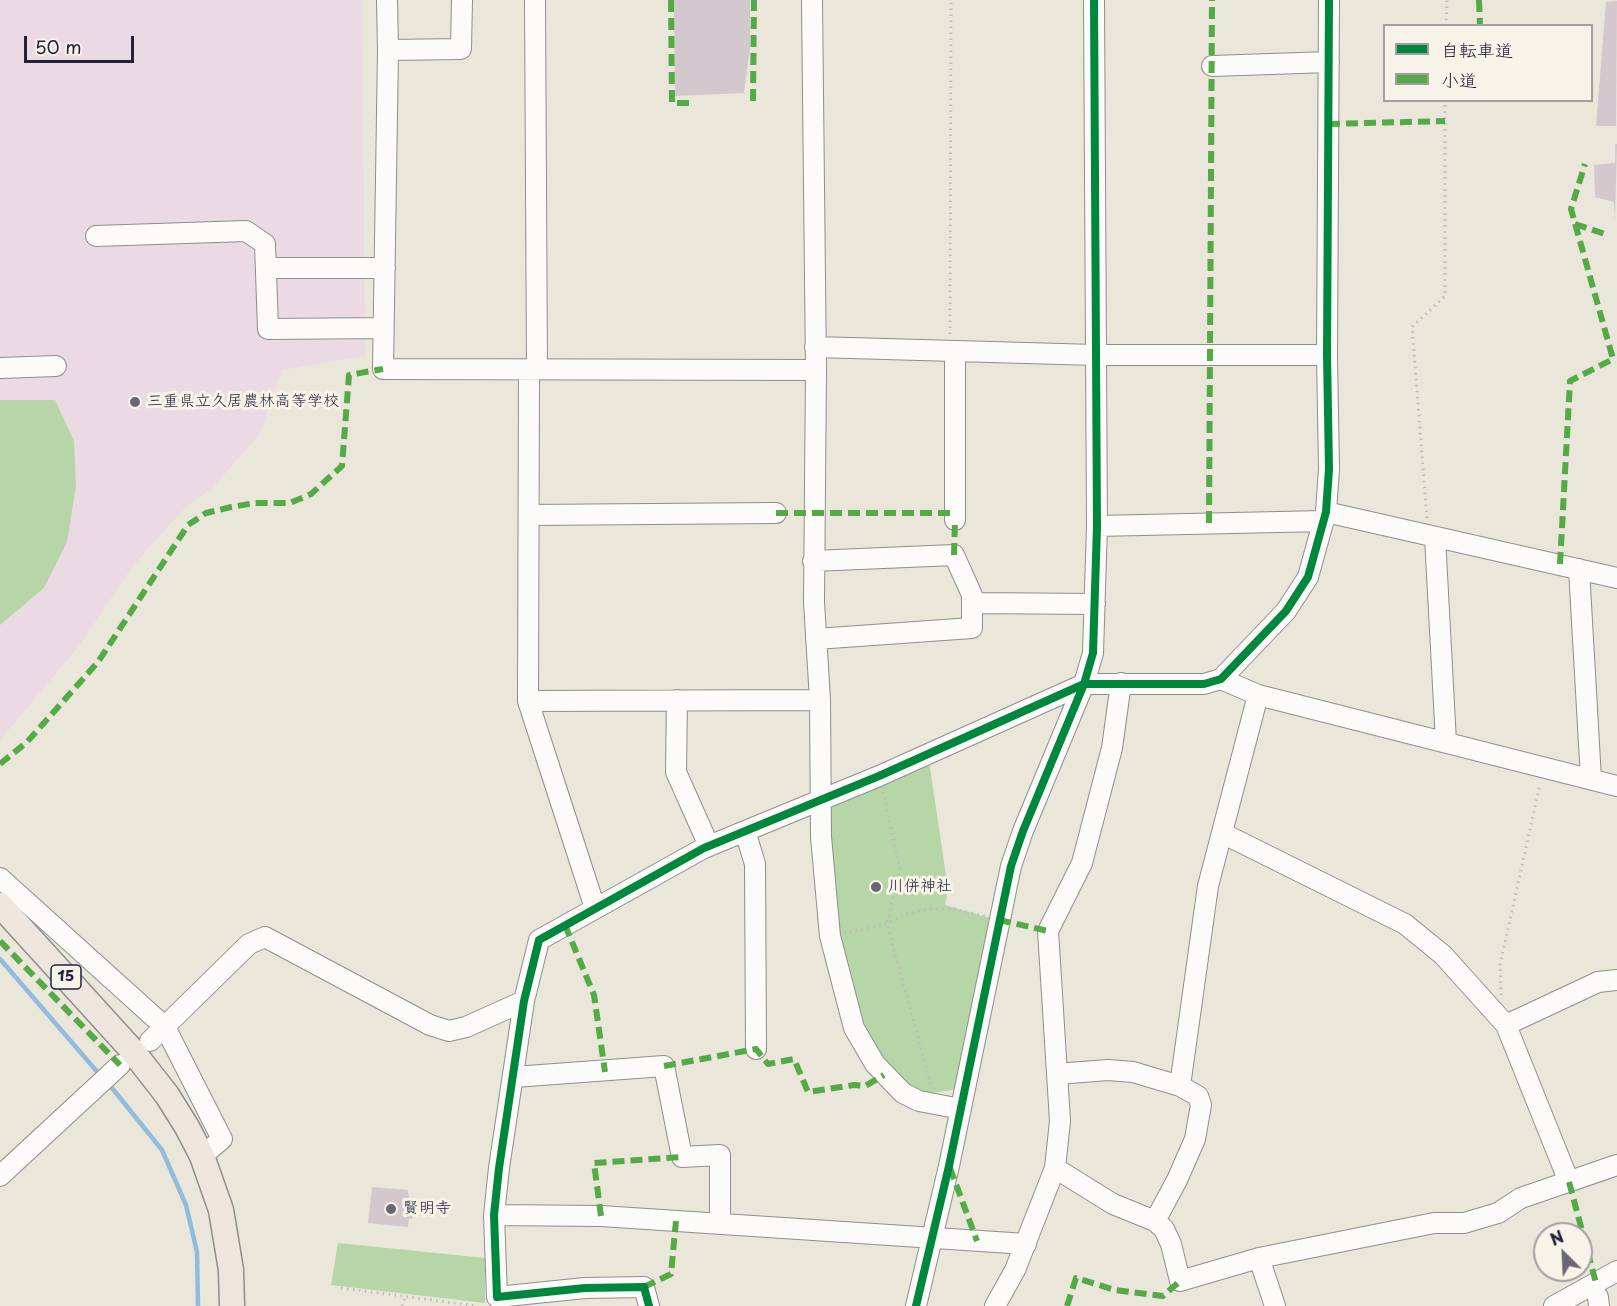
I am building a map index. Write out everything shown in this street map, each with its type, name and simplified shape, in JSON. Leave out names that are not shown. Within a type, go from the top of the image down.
[{"type":"main road","name":"15","points":[[0,905],[131,1049],[167,1095],[202,1156],[215,1190],[231,1270],[232,1306]]},
{"type":"street","points":[[387,0],[383,369],[816,370]]},
{"type":"street","points":[[388,50],[461,49],[462,0]]},
{"type":"street","points":[[535,0],[528,701],[595,908]]},
{"type":"street","points":[[812,0],[816,370],[813,561],[820,700],[820,800],[830,936],[854,1028],[867,1052],[884,1075],[903,1093],[919,1101],[961,1109]]},
{"type":"street","points":[[916,1306],[961,1109],[1011,866],[1023,831],[1084,684],[1093,653],[1097,526],[1095,0]]},
{"type":"street","points":[[649,1306],[644,1287],[585,1287],[497,1297],[494,1215],[499,1168],[524,1001],[539,940],[709,846],[879,776],[1084,684],[1204,684],[1221,679],[1286,611],[1308,577],[1325,516],[1329,469],[1327,355],[1329,0]]},
{"type":"street","points":[[1212,66],[1329,62]]},
{"type":"street","points":[[96,236],[246,231],[265,244],[268,329],[383,328]]},
{"type":"street","points":[[266,267],[385,268]]},
{"type":"street","points":[[815,347],[1096,355],[1327,355]]},
{"type":"street","points":[[953,351],[955,520]]},
{"type":"street","points":[[0,368],[56,366]]},
{"type":"street","points":[[529,515],[776,513]]},
{"type":"street","points":[[1097,526],[1325,516],[1432,536],[1617,578]]},
{"type":"street","points":[[1432,536],[1446,741]]},
{"type":"street","points":[[813,561],[954,555],[972,595],[972,628],[816,639]]},
{"type":"street","points":[[1580,569],[1591,779]]},
{"type":"street","points":[[972,603],[1095,603]]},
{"type":"street","points":[[1221,679],[1258,695],[1617,786]]},
{"type":"street","points":[[995,1306],[1026,1244],[1055,1168],[1060,1139],[1048,931],[1082,863],[1113,748],[1121,683]]},
{"type":"street","points":[[1180,1086],[1208,886],[1258,695]]},
{"type":"street","points":[[677,700],[676,772],[709,846]]},
{"type":"street","points":[[528,701],[820,700]]},
{"type":"street","points":[[745,831],[755,864],[756,1049]]},
{"type":"street","points":[[1222,833],[1405,924],[1443,955],[1504,1023],[1569,1182]]},
{"type":"street","points":[[0,878],[157,1034],[222,1139],[202,1156]]},
{"type":"street","points":[[157,1034],[249,944],[265,937],[430,1025],[449,1031],[466,1027],[524,1001]]},
{"type":"street","points":[[1504,1023],[1598,982],[1617,980]]},
{"type":"street","points":[[514,1077],[664,1066],[682,1156],[720,1155],[720,1224]]},
{"type":"street","points":[[1057,1074],[1108,1070],[1133,1072],[1180,1086],[1198,1096],[1201,1105],[1195,1138],[1177,1180],[1155,1221]]},
{"type":"street","points":[[0,1176],[111,1073]]},
{"type":"street","points":[[1055,1168],[1113,1203],[1155,1221],[1164,1229],[1171,1244],[1180,1281],[1258,1258],[1434,1223],[1464,1222],[1498,1213],[1521,1198],[1617,1165]]},
{"type":"street","points":[[494,1215],[601,1216],[1026,1244]]},
{"type":"street","points":[[1258,1258],[1275,1306]]},
{"type":"street","points":[[1554,1306],[1617,1271]]},
{"type":"path","points":[[951,0],[953,351]]},
{"type":"path","points":[[1446,24],[1447,0]]},
{"type":"path","points":[[1432,536],[1412,327],[1446,296],[1445,102]]},
{"type":"path","points":[[1504,1023],[1500,965],[1544,766]]},
{"type":"path","points":[[879,776],[900,870],[887,924],[936,1103]]},
{"type":"path","points":[[830,936],[887,924],[906,914],[927,909],[954,909],[999,920]]},
{"type":"path","points":[[341,1288],[451,1305],[477,1306]]},
{"type":"path","points":[[402,1306],[405,1297]]},
{"type":"shaded area","name":"三重県立久居農林高等学校","points":[[0,0],[362,0],[365,356],[282,370],[259,435],[213,487],[188,505],[149,547],[128,573],[79,646],[0,740]]},
{"type":"green space","points":[[0,400],[55,400],[74,441],[76,485],[67,542],[44,588],[0,625]]},
{"type":"green space","points":[[929,761],[948,889],[945,905],[990,918],[958,1089],[926,1094],[904,1083],[882,1065],[863,1033],[834,920],[827,809],[831,802]]},
{"type":"green space","points":[[338,1243],[485,1258],[485,1303],[331,1285]]},
{"type":"building","points":[[674,0],[750,0],[750,48],[744,93],[675,96]]},
{"type":"building","points":[[1617,1],[1616,126],[1596,126],[1606,2]]},
{"type":"building","points":[[1615,144],[1617,144],[1615,221],[1614,202],[1595,197],[1594,165],[1615,163]]},
{"type":"building","name":"賢明寺","points":[[372,1187],[408,1190],[409,1199],[414,1199],[412,1219],[409,1219],[408,1227],[368,1223]]},
{"type":"waterway","points":[[0,959],[100,1075]]},
{"type":"waterway","points":[[108,1083],[162,1150],[186,1205],[197,1252],[198,1306]]},
{"type":"marked path","points":[[671,0],[672,103],[693,103]]},
{"type":"marked path","points":[[753,101],[754,0]]},
{"type":"marked path","points":[[1209,523],[1212,0]]},
{"type":"marked path","points":[[1479,0],[1480,24]]},
{"type":"marked path","points":[[1328,124],[1445,121]]},
{"type":"marked path","points":[[1560,564],[1570,381],[1613,359],[1571,209],[1585,164]]},
{"type":"marked path","points":[[1575,224],[1605,234]]},
{"type":"marked path","points":[[0,764],[27,742],[98,662],[188,525],[206,513],[231,507],[255,503],[290,503],[311,494],[342,466],[349,375],[383,369]]},
{"type":"marked path","points":[[776,513],[954,513]]},
{"type":"marked path","points":[[954,555],[955,520]]},
{"type":"marked path","points":[[999,920],[1048,931]]},
{"type":"marked path","points":[[565,925],[594,995],[605,1072]]},
{"type":"marked path","points":[[0,941],[120,1065]]},
{"type":"marked path","points":[[664,1066],[756,1049],[768,1064],[794,1059],[808,1092],[854,1085],[865,1086],[884,1075]]},
{"type":"marked path","points":[[601,1216],[594,1163],[682,1157]]},
{"type":"marked path","points":[[950,1168],[977,1241]]},
{"type":"marked path","points":[[1569,1182],[1596,1283]]},
{"type":"marked path","points":[[644,1287],[671,1274],[676,1221]]},
{"type":"marked path","points":[[1067,1306],[1076,1278],[1115,1290],[1163,1296],[1180,1281]]},
{"type":"cycle path","points":[[916,1306],[949,1166],[1011,866],[1023,831],[1084,684],[1093,653],[1097,526],[1094,0]]},
{"type":"cycle path","points":[[649,1306],[644,1287],[585,1288],[497,1297],[494,1215],[499,1168],[524,1001],[539,940],[704,848],[879,776],[1084,684],[1204,684],[1221,679],[1286,611],[1308,577],[1326,512],[1329,469],[1327,355],[1329,0]]},
{"type":"place","name":"三重県立久居農林高等学校","points":[[135,402]]},
{"type":"place","name":"川併神社","points":[[876,887]]},
{"type":"place","name":"賢明寺","points":[[391,1209]]}]
